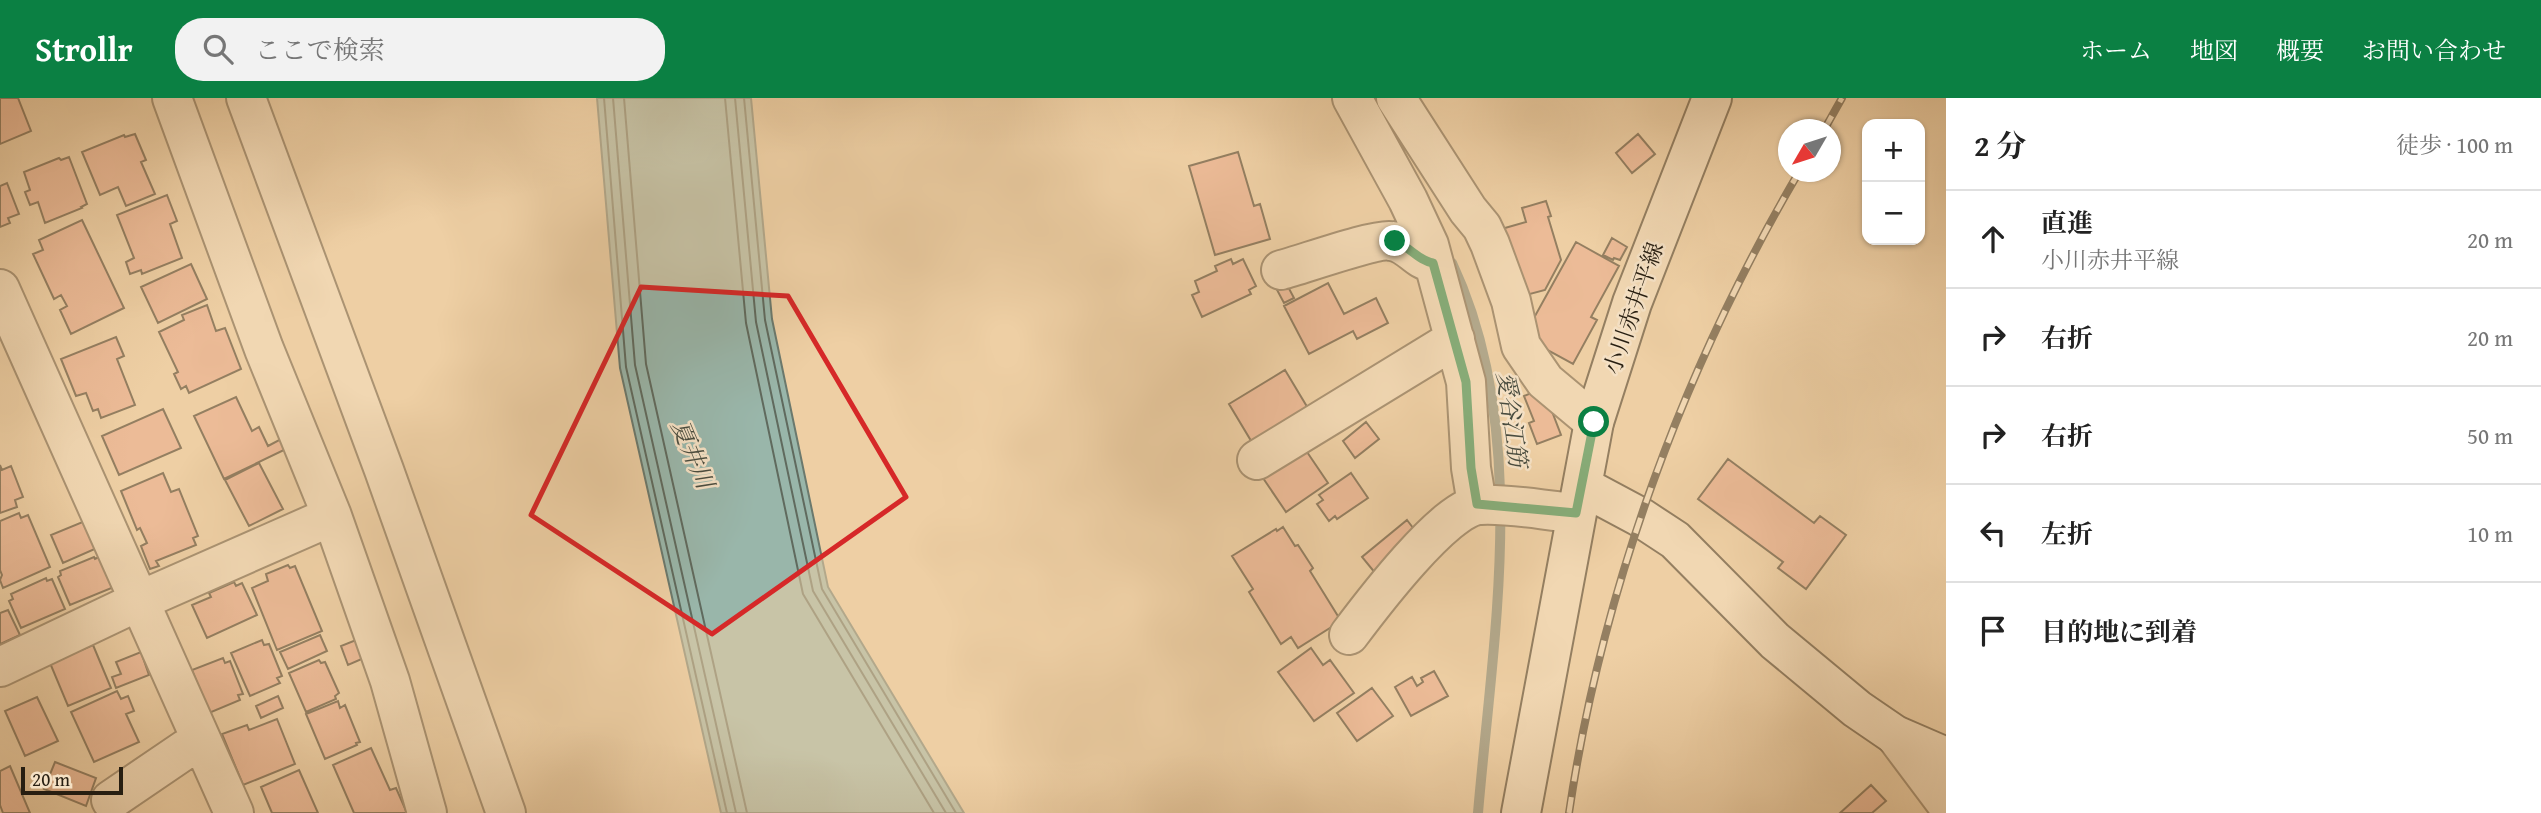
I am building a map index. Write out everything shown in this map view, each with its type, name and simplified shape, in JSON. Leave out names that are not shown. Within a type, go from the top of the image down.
[{"type":"street","points":[[172,98],[264,349],[332,516],[390,681],[427,813]]},
{"type":"street","points":[[246,98],[393,495],[506,813]]},
{"type":"street","points":[[1352,98],[1408,200],[1429,245],[1466,382],[1471,468],[1477,504]]},
{"type":"street","points":[[1396,98],[1468,210],[1482,227],[1511,301],[1521,346],[1545,381],[1594,422]]},
{"type":"street","name":"小川赤井平線","points":[[1521,813],[1594,422],[1632,303],[1712,98]]},
{"type":"street","points":[[1281,270],[1387,240],[1408,246],[1424,262],[1433,263]]},
{"type":"street","points":[[0,289],[234,813]]},
{"type":"street","points":[[1257,460],[1455,339]]},
{"type":"street","points":[[1349,635],[1401,570],[1454,517],[1477,504],[1579,500],[1640,517],[1675,540],[1775,641],[1857,709],[1895,735],[1946,757]]},
{"type":"street","points":[[0,667],[139,601],[332,516]]},
{"type":"street","points":[[1895,735],[1946,803]]},
{"type":"street","points":[[111,800],[186,749],[202,743]]},
{"type":"highlighted area","points":[[641,287],[788,296],[906,497],[712,634],[531,515]]},
{"type":"water","name":"夏井川","points":[[597,98],[751,98],[772,319],[828,587],[964,813],[721,813],[620,368]]},
{"type":"building","points":[[0,98],[18,98],[31,131],[0,144]]},
{"type":"building","points":[[135,134],[146,160],[141,162],[155,194],[126,206],[118,187],[100,195],[82,152],[124,135]]},
{"type":"building","points":[[1638,134],[1655,154],[1632,173],[1616,153]]},
{"type":"building","points":[[1238,152],[1254,206],[1260,204],[1270,239],[1215,255],[1189,166]]},
{"type":"building","points":[[69,157],[87,204],[45,223],[38,202],[30,205],[25,192],[30,190],[24,172],[59,158],[61,160]]},
{"type":"building","points":[[7,183],[19,214],[8,218],[10,223],[0,227],[0,186]]},
{"type":"building","points":[[167,195],[177,221],[170,224],[182,258],[142,274],[141,270],[130,274],[126,262],[134,258],[117,215]]},
{"type":"building","points":[[1546,201],[1561,260],[1545,290],[1518,297],[1498,230],[1526,222],[1522,208]]},
{"type":"building","points":[[82,220],[124,308],[71,334],[60,310],[67,306],[61,295],[54,299],[33,254],[43,250],[39,240]]},
{"type":"building","points":[[1612,238],[1627,247],[1620,260],[1603,255]]},
{"type":"building","points":[[1576,242],[1619,266],[1591,317],[1597,320],[1573,364],[1529,340],[1530,325]]},
{"type":"building","points":[[1231,259],[1233,264],[1243,259],[1256,286],[1249,290],[1251,294],[1202,317],[1192,295],[1199,292],[1195,281],[1217,271],[1215,266]]},
{"type":"building","points":[[191,264],[207,299],[158,323],[141,287]]},
{"type":"building","points":[[1286,283],[1294,298],[1284,303],[1276,288]]},
{"type":"building","points":[[1328,283],[1344,314],[1376,298],[1388,323],[1357,339],[1353,331],[1309,354],[1284,306]]},
{"type":"building","points":[[207,305],[216,331],[225,328],[241,369],[189,393],[186,386],[181,389],[174,374],[178,372],[159,332],[184,320],[182,315]]},
{"type":"building","points":[[116,337],[124,356],[117,359],[135,405],[101,418],[98,409],[93,411],[86,393],[76,396],[61,359]]},
{"type":"building","points":[[1285,370],[1309,410],[1253,444],[1229,404]]},
{"type":"building","points":[[1543,388],[1561,435],[1537,444],[1529,423],[1534,421],[1524,396]]},
{"type":"building","points":[[236,397],[252,431],[259,427],[268,446],[281,439],[286,449],[224,479],[194,416]]},
{"type":"building","points":[[163,409],[181,448],[119,475],[102,436]]},
{"type":"building","points":[[1366,422],[1379,439],[1355,458],[1343,441]]},
{"type":"building","points":[[1305,449],[1328,483],[1286,512],[1263,478]]},
{"type":"building","points":[[1728,459],[1814,523],[1820,516],[1846,535],[1806,589],[1778,568],[1783,562],[1698,499]]},
{"type":"building","points":[[259,463],[283,509],[249,526],[225,480]]},
{"type":"building","points":[[0,465],[2,470],[11,466],[23,497],[15,500],[17,507],[0,513]]},
{"type":"building","points":[[163,473],[171,492],[179,489],[198,536],[193,538],[196,545],[156,561],[159,566],[150,569],[141,546],[147,543],[140,528],[137,530],[121,491]]},
{"type":"building","points":[[1351,473],[1368,498],[1337,519],[1335,516],[1329,521],[1317,504],[1323,500],[1319,495]]},
{"type":"building","points":[[19,513],[21,518],[28,515],[50,567],[3,588],[0,580],[0,521]]},
{"type":"building","points":[[1407,520],[1420,537],[1376,574],[1362,557]]},
{"type":"building","points":[[85,521],[97,548],[63,563],[51,535]]},
{"type":"building","points":[[1283,527],[1313,568],[1310,571],[1341,621],[1298,648],[1291,637],[1281,644],[1249,592],[1253,589],[1232,556]]},
{"type":"building","points":[[101,556],[114,587],[70,605],[58,577],[61,575],[60,571]]},
{"type":"building","points":[[288,565],[290,568],[295,566],[322,631],[277,650],[252,588],[268,581],[266,574]]},
{"type":"building","points":[[46,578],[47,581],[52,579],[65,609],[21,628],[9,601],[13,599],[11,594]]},
{"type":"building","points":[[234,582],[236,586],[242,583],[257,615],[207,638],[192,605],[211,597],[209,593]]},
{"type":"building","points":[[8,610],[20,635],[0,644],[0,613]]},
{"type":"building","points":[[320,635],[327,651],[288,669],[280,652]]},
{"type":"building","points":[[262,640],[264,645],[269,644],[282,676],[277,678],[280,683],[250,696],[231,653]]},
{"type":"building","points":[[356,640],[364,658],[348,665],[341,646]]},
{"type":"building","points":[[93,645],[111,688],[68,706],[50,663]]},
{"type":"building","points":[[1311,648],[1323,665],[1330,660],[1354,693],[1314,721],[1278,672]]},
{"type":"building","points":[[141,652],[149,675],[116,688],[112,677],[121,674],[116,662]]},
{"type":"building","points":[[223,658],[225,663],[230,661],[243,694],[238,695],[240,700],[209,713],[192,670]]},
{"type":"building","points":[[319,660],[321,663],[325,662],[339,693],[335,696],[336,699],[306,712],[289,673]]},
{"type":"building","points":[[1434,671],[1448,696],[1411,716],[1395,687],[1412,677],[1417,686],[1423,682],[1421,678]]},
{"type":"building","points":[[1372,688],[1393,716],[1357,741],[1337,713]]},
{"type":"building","points":[[117,691],[121,699],[128,696],[134,711],[126,714],[139,742],[94,762],[71,712]]},
{"type":"building","points":[[278,696],[283,708],[261,718],[256,706]]},
{"type":"building","points":[[37,697],[58,741],[25,756],[5,711]]},
{"type":"building","points":[[338,701],[340,708],[345,705],[360,742],[325,759],[306,714]]},
{"type":"building","points":[[277,719],[295,764],[243,785],[222,734],[247,725],[249,730]]},
{"type":"building","points":[[371,748],[390,790],[396,788],[407,813],[354,813],[333,765]]},
{"type":"building","points":[[55,762],[96,778],[86,806],[44,789]]},
{"type":"building","points":[[10,766],[30,813],[3,813],[0,805],[0,771]]},
{"type":"building","points":[[299,770],[318,813],[272,813],[261,787]]},
{"type":"building","points":[[1871,785],[1886,801],[1872,813],[1840,813]]},
{"type":"waterway","name":"愛谷江筋","points":[[1452,263],[1476,328],[1492,395],[1499,464],[1497,605],[1478,813]]},
{"type":"railway","points":[[1830,119],[1842,98]]},
{"type":"railway","points":[[1569,813],[1603,645],[1653,482],[1719,323],[1793,182]]},
{"type":"route","points":[[1395,241],[1408,246],[1424,262],[1433,263],[1466,382],[1471,468],[1477,504],[1576,513],[1594,422]]}]
